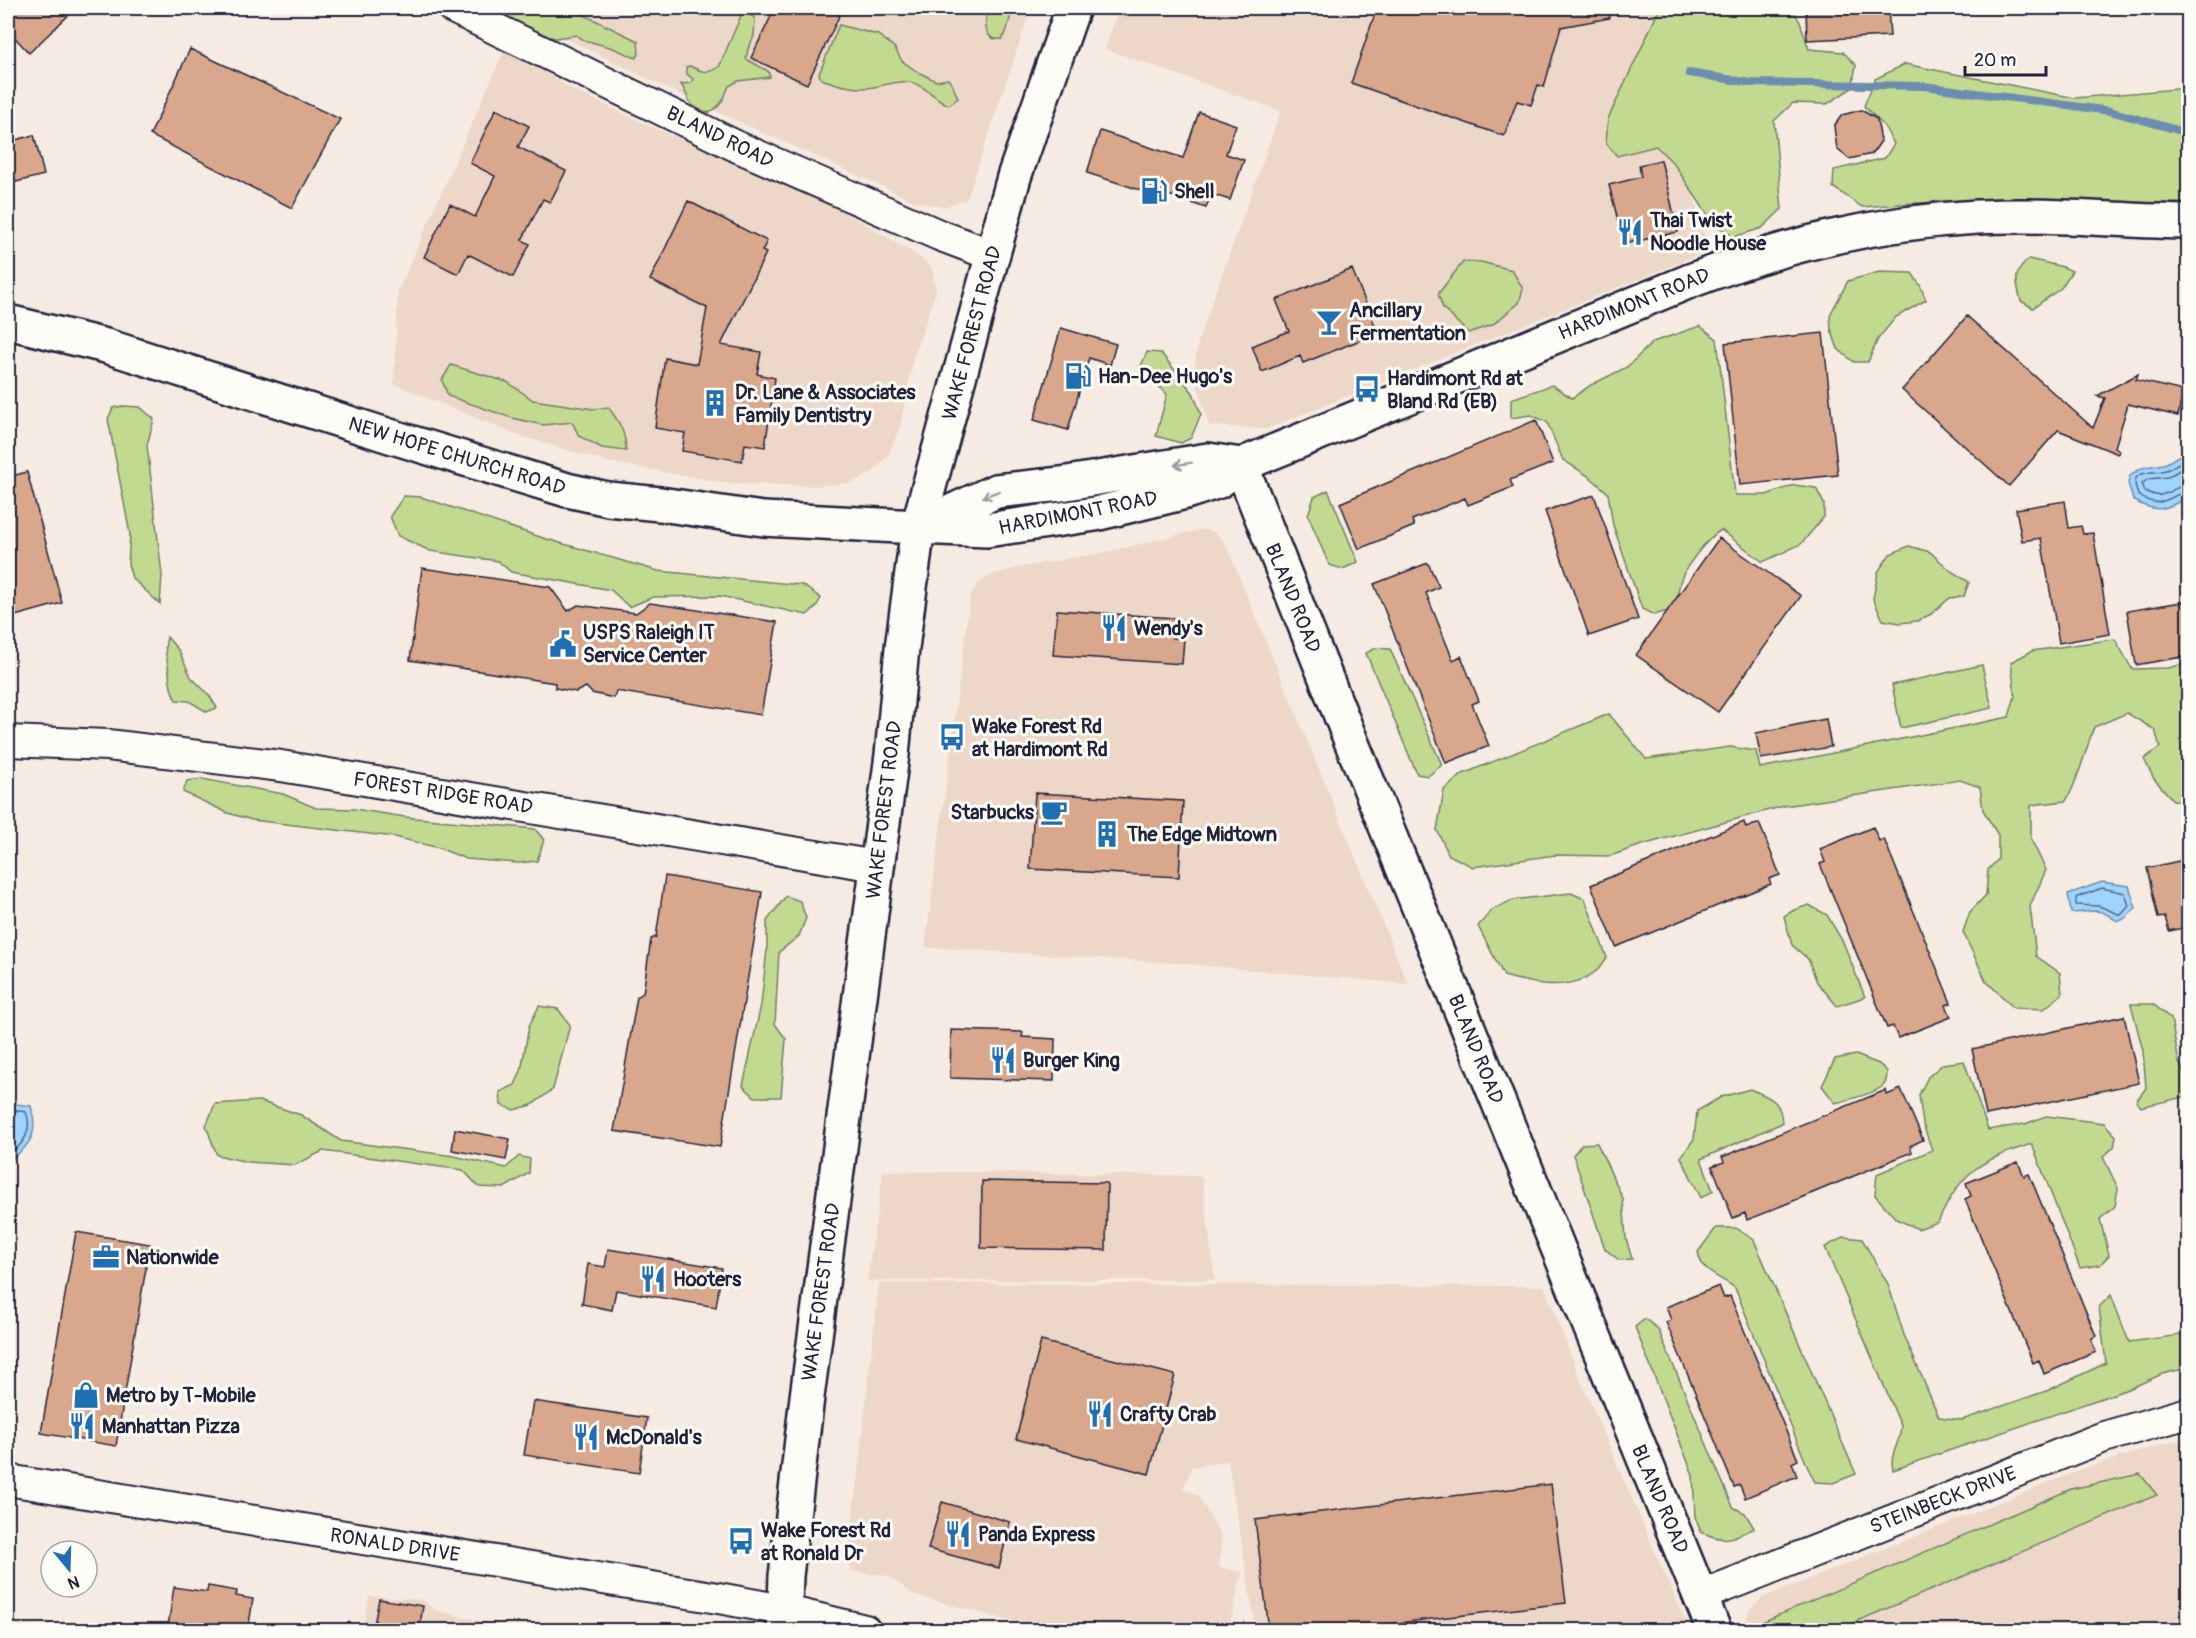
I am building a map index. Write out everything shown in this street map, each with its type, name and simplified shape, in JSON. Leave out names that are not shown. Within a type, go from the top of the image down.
[{"type":"street","name":"BLAND ROAD","points":[[453,8],[738,147],[928,230],[992,255]]},
{"type":"street","name":"WAKE FOREST ROAD","points":[[783,1620],[808,1386],[892,755],[902,648],[918,527],[1014,177],[1073,8]]},
{"type":"street","name":"HARDIMONT ROAD","points":[[918,527],[987,530],[1095,514],[1186,492],[1219,481],[1241,465],[1690,280],[1748,259],[1806,242],[1873,228],[1980,217],[2188,222]]},
{"type":"street","name":"NEW HOPE CHURCH ROAD","points":[[8,322],[106,346],[393,437],[608,500],[660,504],[763,519],[918,527]]},
{"type":"street","name":"BLAND ROAD","points":[[1241,465],[1349,736],[1714,1630]]},
{"type":"street","name":"FOREST RIDGE ROAD","points":[[8,741],[108,745],[281,766],[876,866]]},
{"type":"street","name":"STEINBECK DRIVE","points":[[1700,1596],[2104,1437],[2188,1413]]},
{"type":"street","name":"RONALD DRIVE","points":[[8,1480],[783,1620],[865,1630]]},
{"type":"shaded area","points":[[540,8],[1031,8],[967,199],[944,207],[917,202],[704,106],[532,22]]},
{"type":"shaded area","points":[[1119,8],[1665,8],[1655,49],[1708,251],[1266,429],[1209,426],[1197,383],[1195,363],[1198,341],[1281,111],[1105,49]]},
{"type":"shaded area","points":[[506,46],[571,89],[672,136],[697,137],[862,222],[917,255],[932,268],[936,291],[913,359],[900,426],[889,454],[873,472],[851,483],[816,486],[726,483],[607,462],[514,434],[394,384],[398,291]]},
{"type":"shaded area","points":[[1203,529],[1215,533],[1225,542],[1408,984],[1175,963],[925,947],[970,597],[977,584],[994,574],[1022,567],[1110,551]]},
{"type":"shaded area","points":[[883,1171],[1202,1176],[1215,1280],[867,1281]]},
{"type":"shaded area","points":[[879,1283],[1544,1286],[1581,1381],[1689,1630],[1256,1630],[1228,1461],[1192,1467],[1183,1489],[1198,1495],[1222,1537],[1219,1567],[1242,1572],[1229,1630],[1047,1630],[916,1596],[888,1576],[851,1571],[848,1560]]},
{"type":"shaded area","points":[[2188,1437],[2188,1630],[1746,1630],[1745,1628],[1749,1610],[1764,1597],[2090,1466]]},
{"type":"shaded area","points":[[369,1596],[423,1600],[435,1610],[470,1619],[533,1630],[362,1630]]},
{"type":"green space","points":[[474,8],[577,8],[576,11],[638,41],[639,54],[636,58],[613,48],[584,40],[576,35],[556,38],[537,35]]},
{"type":"green space","points":[[988,8],[1013,8],[1002,39],[991,37],[986,30]]},
{"type":"green space","points":[[1660,8],[1792,8],[1800,22],[1809,49],[1843,52],[1856,65],[1852,88],[1827,104],[1793,103],[1774,121],[1782,209],[1762,228],[1734,237],[1713,223],[1674,164],[1656,146],[1617,156],[1606,143],[1608,119]]},
{"type":"green space","points":[[743,11],[755,18],[754,36],[746,59],[768,71],[770,77],[738,81],[729,86],[722,101],[709,113],[692,105],[681,84],[691,83],[693,79],[687,74],[686,67],[711,71],[719,67]]},
{"type":"green space","points":[[839,25],[878,35],[894,47],[902,61],[918,72],[936,81],[948,79],[958,98],[949,105],[920,86],[909,82],[861,88],[821,79],[819,74]]},
{"type":"green space","points":[[1905,64],[2075,98],[2188,88],[2188,203],[2120,205],[1914,203],[1862,207],[1833,187],[1834,170],[1885,158],[1894,144],[1884,126],[1864,106],[1875,79]]},
{"type":"green space","points":[[2029,259],[2072,271],[2061,288],[2033,308],[2021,301],[2017,283],[2020,269]]},
{"type":"green space","points":[[1463,262],[1481,262],[1512,270],[1523,289],[1519,303],[1492,325],[1468,333],[1443,308],[1438,294]]},
{"type":"green space","points":[[1879,272],[1912,273],[1926,300],[1896,317],[1878,339],[1868,362],[1854,362],[1838,349],[1831,329],[1830,315],[1848,281]]},
{"type":"green space","points":[[1700,326],[1717,339],[1735,495],[1766,495],[1794,485],[1816,488],[1824,504],[1824,517],[1801,544],[1763,562],[1721,530],[1693,558],[1680,584],[1675,609],[1654,615],[1642,609],[1613,525],[1608,493],[1590,477],[1563,460],[1547,422],[1531,415],[1511,418],[1511,399],[1552,385],[1572,398],[1591,385],[1627,367],[1653,342]]},
{"type":"green space","points":[[1147,352],[1161,353],[1193,393],[1201,414],[1191,438],[1181,443],[1156,436],[1167,394],[1140,368]]},
{"type":"green space","points":[[451,365],[507,382],[533,400],[594,409],[608,407],[621,428],[626,451],[602,448],[579,436],[572,422],[543,425],[512,418],[448,396],[442,380]]},
{"type":"green space","points":[[140,407],[154,419],[147,445],[162,575],[160,604],[132,578],[128,564],[130,534],[108,419],[113,408]]},
{"type":"green space","points":[[1328,490],[1358,562],[1343,569],[1329,565],[1308,515],[1314,497]]},
{"type":"green space","points":[[404,496],[421,497],[543,538],[658,571],[802,585],[821,598],[816,607],[807,615],[720,596],[653,597],[629,607],[611,590],[511,572],[498,561],[430,551],[398,536],[390,516]]},
{"type":"green space","points":[[1909,546],[1930,552],[1951,571],[1969,582],[1964,596],[1950,598],[1931,614],[1917,621],[1900,623],[1883,620],[1873,599],[1878,572],[1890,554]]},
{"type":"green space","points":[[167,637],[179,651],[191,677],[209,695],[217,708],[207,712],[189,701],[176,700],[171,686],[166,655]]},
{"type":"green space","points":[[2115,639],[2132,669],[2168,668],[2188,663],[2188,804],[2173,800],[2154,779],[2144,759],[2160,747],[2155,730],[2127,713],[2094,727],[2066,801],[2031,805],[2031,839],[2046,870],[2030,906],[2036,956],[2060,973],[2062,994],[2044,1009],[2014,1008],[1986,981],[1963,932],[1970,912],[1986,895],[1988,870],[1998,859],[1998,835],[1983,810],[1980,787],[1960,780],[1784,806],[1610,856],[1555,855],[1473,867],[1449,855],[1437,830],[1444,790],[1463,774],[1609,714],[1646,759],[1730,747],[1756,751],[1760,768],[2009,717],[2015,696],[2011,662],[2032,651]]},
{"type":"green space","points":[[1376,648],[1390,649],[1442,765],[1428,776],[1417,774],[1366,653]]},
{"type":"green space","points":[[1982,665],[1992,708],[1901,728],[1892,685]]},
{"type":"green space","points":[[202,779],[283,794],[316,808],[354,809],[405,817],[535,829],[544,840],[537,861],[518,863],[466,859],[439,848],[395,837],[252,820],[228,813],[183,792],[187,781]]},
{"type":"green space","points":[[1571,893],[1585,899],[1607,958],[1600,967],[1585,978],[1562,984],[1539,984],[1504,976],[1478,926],[1493,909],[1513,900]]},
{"type":"green space","points":[[786,896],[800,901],[806,918],[799,936],[779,952],[775,1024],[786,1039],[781,1097],[755,1097],[743,1086],[761,1005],[767,949],[767,921]]},
{"type":"green space","points":[[1809,905],[1827,915],[1843,942],[1865,997],[1837,1006],[1817,982],[1808,959],[1792,945],[1784,916]]},
{"type":"green space","points":[[2131,1004],[2153,1004],[2171,1019],[2179,1063],[2188,1078],[2188,1096],[2141,1107],[2136,1101],[2146,1088],[2143,1051]]},
{"type":"green space","points":[[539,1006],[558,1009],[570,1025],[553,1089],[532,1105],[514,1110],[501,1105],[500,1092],[515,1085],[521,1071],[529,1026]]},
{"type":"green space","points":[[1856,1055],[1879,1064],[1887,1071],[1885,1083],[1873,1092],[1835,1103],[1822,1086],[1835,1059]]},
{"type":"green space","points":[[1964,1061],[1988,1130],[2025,1124],[2046,1116],[2104,1123],[2116,1136],[2114,1147],[2103,1157],[2118,1188],[2115,1206],[2100,1219],[2109,1255],[2100,1265],[2080,1268],[2032,1144],[1998,1156],[1974,1170],[1955,1191],[1938,1222],[1918,1229],[1896,1219],[1875,1195],[1877,1174],[1932,1150],[1923,1124],[1919,1095],[1928,1077],[1943,1064]]},
{"type":"green space","points":[[1750,1089],[1769,1097],[1777,1104],[1782,1123],[1701,1159],[1713,1191],[1701,1198],[1681,1157],[1694,1139],[1697,1111],[1721,1097]]},
{"type":"green space","points":[[259,1101],[301,1115],[341,1141],[454,1156],[506,1168],[519,1156],[530,1159],[529,1173],[504,1188],[479,1187],[463,1170],[323,1151],[295,1165],[248,1162],[217,1155],[206,1126],[215,1104]]},
{"type":"green space","points":[[1597,1143],[1623,1199],[1626,1238],[1632,1259],[1619,1260],[1605,1249],[1573,1155],[1582,1144]]},
{"type":"green space","points":[[1716,1228],[1736,1228],[1754,1240],[1856,1474],[1833,1483],[1815,1482],[1735,1288],[1707,1270],[1700,1260],[1698,1252]]},
{"type":"green space","points":[[1844,1237],[1862,1239],[1888,1284],[1904,1335],[1939,1417],[1962,1420],[2049,1390],[2106,1363],[2099,1307],[2111,1295],[2129,1342],[2188,1334],[2188,1368],[2162,1374],[2131,1388],[1893,1470],[1892,1458],[1901,1426],[1825,1247]]},
{"type":"green space","points":[[1645,1319],[1658,1329],[1733,1507],[1745,1513],[1754,1528],[1728,1538],[1716,1538],[1701,1532],[1695,1517],[1693,1475],[1635,1327]]},
{"type":"green space","points":[[2140,1474],[2157,1495],[1836,1630],[1763,1630],[1760,1623],[2071,1489]]},
{"type":"water","points":[[2181,455],[2188,455],[2188,497],[2161,509],[2148,507],[2133,500],[2128,483],[2130,476],[2142,468],[2165,463]]},
{"type":"water","points":[[2102,882],[2129,886],[2136,908],[2119,921],[2096,911],[2071,913],[2068,894]]},
{"type":"water","points":[[8,1099],[16,1104],[31,1106],[34,1123],[29,1142],[11,1159],[8,1159]]},
{"type":"building","points":[[19,8],[76,8],[29,53],[8,30],[8,19]]},
{"type":"building","points":[[775,8],[843,8],[807,84],[751,58]]},
{"type":"building","points":[[1377,8],[1609,8],[1610,18],[1561,27],[1544,87],[1538,85],[1531,105],[1517,101],[1504,136],[1351,83]]},
{"type":"building","points":[[1806,8],[1888,8],[1890,36],[1807,40]]},
{"type":"building","points":[[190,49],[340,119],[292,208],[150,135]]},
{"type":"building","points":[[496,109],[529,126],[518,147],[566,171],[550,202],[543,199],[522,240],[530,244],[513,277],[468,254],[458,274],[424,257],[450,204],[475,217],[495,176],[470,163]]},
{"type":"building","points":[[1861,110],[1877,119],[1881,141],[1872,154],[1849,159],[1837,149],[1834,126],[1842,115]]},
{"type":"building","points":[[1199,112],[1236,125],[1226,154],[1244,160],[1230,200],[1211,194],[1206,208],[1151,189],[1150,193],[1087,173],[1100,131],[1183,158]]},
{"type":"building","points":[[34,135],[44,175],[8,184],[8,142]]},
{"type":"building","points":[[1661,160],[1678,232],[1624,244],[1609,185],[1641,177],[1639,165]]},
{"type":"building","points":[[688,201],[767,241],[762,251],[766,253],[721,345],[761,352],[757,374],[775,378],[765,447],[745,444],[742,461],[682,451],[685,433],[655,428],[665,358],[697,364],[707,308],[650,280]]},
{"type":"building","points":[[1352,269],[1378,333],[1303,363],[1300,356],[1262,372],[1252,346],[1289,331],[1276,300]]},
{"type":"building","points":[[1967,316],[2093,428],[2105,398],[2097,396],[2138,374],[2136,380],[2183,391],[2178,416],[2128,404],[2115,447],[2119,451],[2118,454],[2058,430],[2009,486],[1902,390]]},
{"type":"building","points":[[1061,328],[1116,344],[1110,365],[1089,358],[1068,430],[1034,420]]},
{"type":"building","points":[[1823,333],[1838,475],[1740,485],[1725,343]]},
{"type":"building","points":[[1536,420],[1553,463],[1510,480],[1513,487],[1468,505],[1465,498],[1412,520],[1414,526],[1359,549],[1340,503]]},
{"type":"building","points":[[27,472],[62,603],[8,618],[8,477]]},
{"type":"building","points":[[1594,495],[1638,619],[1589,636],[1545,511]]},
{"type":"building","points":[[2065,501],[2069,528],[2081,526],[2083,534],[2093,533],[2110,634],[2059,643],[2041,538],[2022,541],[2016,509]]},
{"type":"building","points":[[1719,538],[1801,596],[1718,712],[1636,655]]},
{"type":"building","points":[[1428,563],[1439,587],[1426,593],[1453,660],[1461,656],[1479,701],[1472,704],[1489,746],[1446,763],[1374,584]]},
{"type":"building","points":[[422,568],[550,587],[568,611],[578,605],[636,613],[650,603],[777,622],[761,715],[616,691],[614,698],[592,693],[586,687],[576,692],[555,688],[555,683],[410,660]]},
{"type":"building","points":[[2188,601],[2188,656],[2136,665],[2127,611]]},
{"type":"building","name":"Wendy's","points":[[1057,610],[1174,618],[1172,638],[1184,639],[1182,664],[1053,655]]},
{"type":"building","points":[[1826,719],[1831,747],[1761,759],[1756,733]]},
{"type":"building","name":"The Edge Midtown","points":[[1035,793],[1183,801],[1179,877],[1030,869]]},
{"type":"building","points":[[1744,822],[1746,828],[1759,823],[1780,875],[1769,879],[1771,884],[1616,947],[1591,885]]},
{"type":"building","points":[[1873,827],[1879,841],[1884,839],[1951,1003],[1946,1005],[1951,1017],[1898,1038],[1893,1026],[1887,1028],[1820,864],[1825,862],[1820,849]]},
{"type":"building","points":[[2188,859],[2188,927],[2169,931],[2165,917],[2158,918],[2147,868]]},
{"type":"building","points":[[665,876],[762,892],[720,1147],[614,1131],[637,997],[643,993],[651,939],[656,937]]},
{"type":"building","points":[[2124,1016],[2139,1083],[1986,1115],[1972,1049]]},
{"type":"building","points":[[951,1030],[1023,1032],[1022,1037],[1055,1039],[1054,1081],[950,1078]]},
{"type":"building","points":[[1901,1089],[1923,1140],[1910,1146],[1912,1152],[1747,1220],[1745,1213],[1733,1218],[1712,1166],[1724,1162],[1722,1157],[1886,1090],[1887,1095]]},
{"type":"building","points":[[455,1129],[510,1139],[506,1160],[452,1150]]},
{"type":"building","points":[[2018,1162],[2024,1176],[2029,1174],[2096,1336],[2091,1339],[2096,1352],[2044,1374],[2039,1360],[2033,1363],[1965,1199],[1971,1196],[1966,1183]]},
{"type":"building","points":[[982,1181],[1107,1183],[1106,1250],[981,1248]]},
{"type":"building","points":[[76,1232],[150,1244],[116,1446],[41,1433]]},
{"type":"building","name":"Hooters","points":[[608,1249],[722,1268],[716,1307],[616,1290],[612,1310],[582,1304],[588,1264],[605,1267]]},
{"type":"building","points":[[1719,1286],[1724,1298],[1730,1296],[1798,1460],[1792,1463],[1797,1476],[1745,1498],[1740,1485],[1734,1487],[1666,1322],[1671,1320],[1666,1307]]},
{"type":"building","points":[[1041,1341],[1175,1375],[1149,1474],[1016,1439]]},
{"type":"building","name":"McDonald's","points":[[533,1401],[647,1418],[639,1473],[524,1455]]},
{"type":"building","points":[[1551,1484],[1566,1603],[1338,1630],[1269,1630],[1255,1520]]},
{"type":"building","points":[[942,1502],[1010,1522],[999,1568],[928,1549]]},
{"type":"building","points":[[208,1586],[237,1591],[236,1596],[253,1599],[248,1630],[201,1630],[168,1626],[174,1587],[207,1592]]},
{"type":"building","points":[[379,1599],[423,1606],[419,1630],[373,1630]]},
{"type":"waterway","points":[[1689,73],[1752,83],[1924,86],[2110,111],[2188,133]]},
{"type":"place","name":"Shell","points":[[1154,191]]},
{"type":"place","name":"Thai Twist Noodle House","points":[[1630,232]]},
{"type":"place","name":"Ancillary Fermentation","points":[[1329,322]]},
{"type":"place","name":"Han-Dee Hugo's","points":[[1078,376]]},
{"type":"place","name":"Hardimont Rd at Bland Rd (EB)","points":[[1367,389]]},
{"type":"place","name":"Dr. Lane & Associates Family Dentistry","points":[[715,403]]},
{"type":"place","name":"Wendy's","points":[[1114,628]]},
{"type":"place","name":"USPS Raleigh IT Service Center","points":[[563,644]]},
{"type":"place","name":"Wake Forest Rd at Hardimont Rd","points":[[952,737]]},
{"type":"place","name":"Starbucks","points":[[1054,812]]},
{"type":"place","name":"The Edge Midtown","points":[[1107,834]]},
{"type":"place","name":"Burger King","points":[[1003,1060]]},
{"type":"place","name":"Nationwide","points":[[106,1257]]},
{"type":"place","name":"Hooters","points":[[653,1279]]},
{"type":"place","name":"Metro by T-Mobile","points":[[86,1395]]},
{"type":"place","name":"Crafty Crab","points":[[1100,1414]]},
{"type":"place","name":"Manhattan Pizza","points":[[82,1426]]},
{"type":"place","name":"McDonald's","points":[[586,1437]]},
{"type":"place","name":"Panda Express","points":[[958,1534]]},
{"type":"place","name":"Wake Forest Rd at Ronald Dr","points":[[741,1541]]}]
